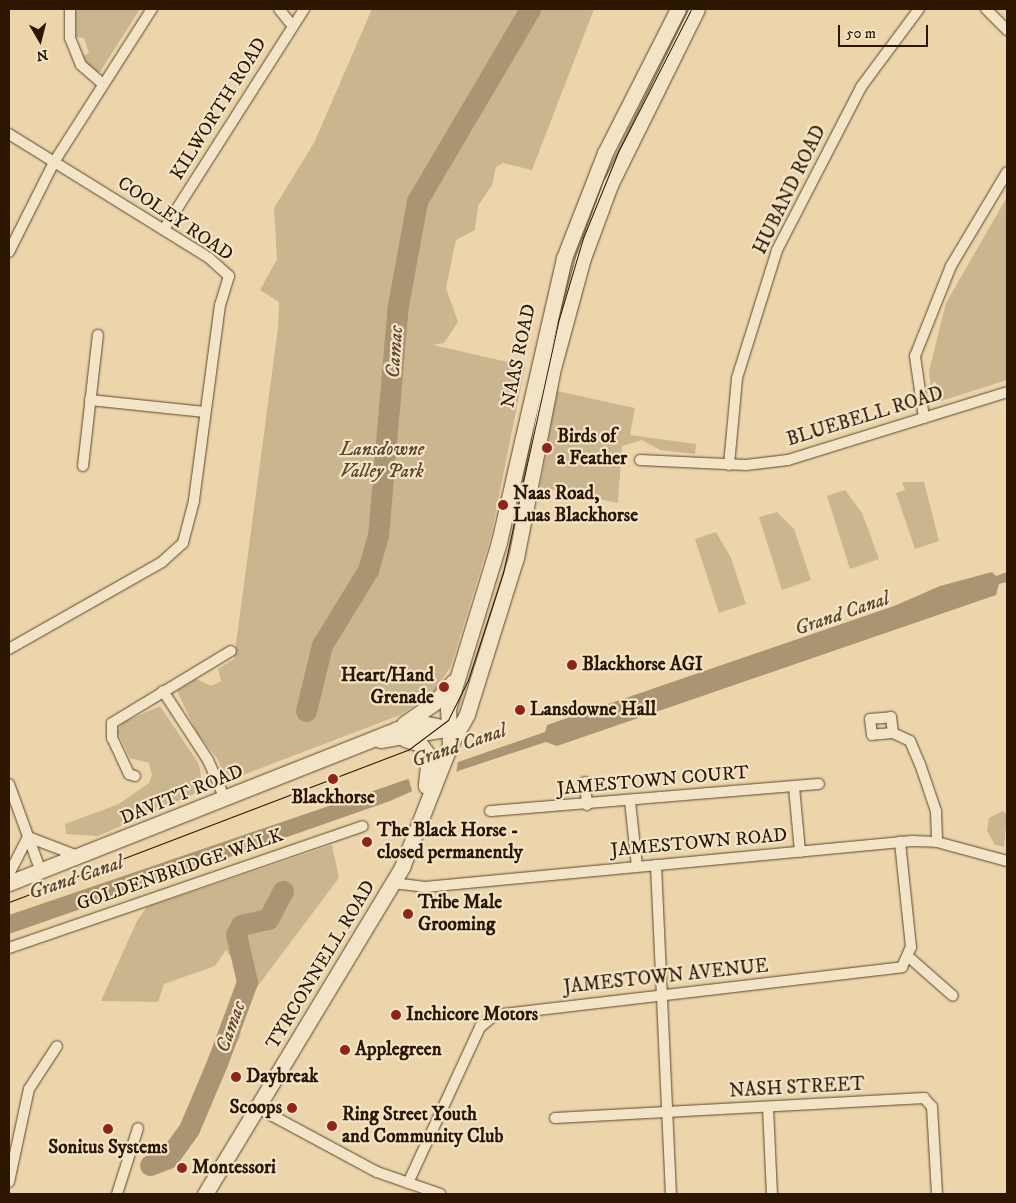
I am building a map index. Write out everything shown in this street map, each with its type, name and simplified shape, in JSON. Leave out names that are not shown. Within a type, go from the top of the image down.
[{"type":"main road","name":"NAAS ROAD","points":[[450,738],[455,679],[497,550],[564,258],[605,153],[678,9]]},
{"type":"main road","name":"NAAS ROAD","points":[[450,738],[467,714],[516,558],[552,372],[582,259],[613,178],[697,9]]},
{"type":"main road","points":[[436,766],[423,746],[401,734],[435,702],[455,679]]},
{"type":"main road","name":"DAVITT ROAD","points":[[9,883],[82,858],[370,741],[401,734],[422,723],[450,738]]},
{"type":"main road","name":"TYRCONNELL ROAD","points":[[205,1194],[393,883],[429,794],[436,766],[450,738]]},
{"type":"street","points":[[70,9],[70,38],[81,65],[103,84]]},
{"type":"street","points":[[9,252],[54,162],[152,9]]},
{"type":"street","points":[[279,9],[293,26]]},
{"type":"street","name":"KILWORTH ROAD","points":[[164,229],[304,9]]},
{"type":"street","name":"HUBAND ROAD","points":[[729,465],[737,378],[777,250],[861,87],[919,9]]},
{"type":"street","points":[[986,9],[1007,30]]},
{"type":"street","name":"COOLEY ROAD","points":[[9,134],[164,229],[215,262],[229,276],[220,305],[204,412],[194,501],[178,550],[9,649]]},
{"type":"street","points":[[924,418],[915,356],[951,266],[1007,172]]},
{"type":"street","points":[[83,466],[98,335]]},
{"type":"street","name":"BLUEBELL ROAD","points":[[640,460],[729,465],[809,455],[1007,392]]},
{"type":"street","points":[[90,400],[204,412]]},
{"type":"street","points":[[135,776],[130,774],[112,738],[112,723],[231,651]]},
{"type":"street","points":[[163,691],[208,760],[225,799]]},
{"type":"street","points":[[893,733],[910,742],[920,764],[936,810],[937,842]]},
{"type":"street","points":[[585,782],[587,806]]},
{"type":"street","points":[[9,784],[41,872]]},
{"type":"street","name":"JAMESTOWN COURT","points":[[490,811],[587,806],[819,784]]},
{"type":"street","points":[[794,787],[800,852]]},
{"type":"street","points":[[630,801],[636,866]]},
{"type":"street","name":"GOLDENBRIDGE WALK","points":[[9,948],[363,826]]},
{"type":"street","points":[[28,837],[82,858]]},
{"type":"street","points":[[9,874],[28,837]]},
{"type":"street","points":[[900,842],[910,958],[953,996]]},
{"type":"street","name":"JAMESTOWN ROAD","points":[[393,883],[425,887],[900,842],[937,842],[1007,861]]},
{"type":"street","points":[[656,865],[664,995],[666,1112],[671,1194]]},
{"type":"street","name":"JAMESTOWN AVENUE","points":[[408,1183],[487,1019],[506,1011],[892,971],[910,958]]},
{"type":"street","points":[[9,1182],[29,1089],[57,1046]]},
{"type":"street","name":"NASH STREET","points":[[555,1118],[930,1100],[938,1194]]},
{"type":"street","points":[[768,1107],[772,1194]]},
{"type":"street","points":[[258,1108],[377,1172],[440,1194]]},
{"type":"street","points":[[117,1194],[138,1128]]},
{"type":"green space","points":[[76,9],[140,9],[100,72],[94,73],[82,57],[89,53],[84,38],[76,37]]},
{"type":"green space","name":"Lansdowne Valley Park","points":[[372,9],[594,9],[532,170],[503,163],[496,167],[492,185],[478,206],[475,230],[456,240],[446,288],[458,322],[444,343],[433,345],[525,366],[491,536],[451,666],[434,692],[400,715],[235,778],[224,775],[217,758],[197,733],[177,691],[196,679],[211,686],[221,681],[218,669],[234,659],[278,328],[279,302],[260,290],[277,259],[274,208],[314,143]]},
{"type":"green space","points":[[1007,197],[1007,380],[938,402],[932,397],[929,371],[946,303]]},
{"type":"green space","points":[[557,391],[635,408],[630,435],[696,444],[695,454],[660,450],[642,440],[622,446],[618,503],[540,487]]},
{"type":"green space","points":[[902,482],[924,482],[939,541],[915,549],[896,493],[905,490]]},
{"type":"green space","points":[[845,490],[862,513],[879,559],[850,569],[827,496]]},
{"type":"green space","points":[[777,512],[794,529],[811,580],[782,590],[759,517]]},
{"type":"green space","points":[[716,532],[731,558],[746,604],[719,613],[695,539]]},
{"type":"green space","points":[[160,706],[199,764],[203,790],[98,836],[66,834],[65,824],[119,804],[149,783],[152,775],[149,763],[130,758],[117,731],[122,723]]},
{"type":"green space","points":[[1003,811],[1007,814],[1004,847],[995,845],[987,831],[989,818]]},
{"type":"green space","points":[[332,845],[339,878],[248,999],[237,1022],[241,1035],[210,1092],[198,1092],[244,962],[233,960],[226,950],[215,966],[164,984],[158,1002],[101,1001],[137,921],[147,907]]},
{"type":"shaded area","points":[[992,572],[996,576],[1007,572],[1007,582],[999,584],[996,595],[557,746],[546,742],[458,771],[390,801],[9,934],[9,915],[545,732],[547,725],[894,606],[940,586]]},
{"type":"pier","points":[[458,760],[456,775],[413,794],[408,777]]},
{"type":"waterway","name":"Camac","points":[[306,711],[322,645],[368,570],[378,536],[398,305],[417,201],[530,9]]},
{"type":"waterway","name":"Camac","points":[[150,1165],[168,1158],[189,1129],[217,1063],[247,982],[236,934],[241,925],[268,919],[283,891]]},
{"type":"tram line","points":[[9,902],[408,750],[448,720],[468,680],[503,573],[558,322],[583,238],[619,150],[691,9]]},
{"type":"place","name":"Birds of a Feather","points":[[547,448]]},
{"type":"place","name":"Naas Road, Luas Blackhorse","points":[[503,505]]},
{"type":"place","name":"Blackhorse AGI","points":[[572,665]]},
{"type":"place","name":"Heart/Hand Grenade","points":[[444,687]]},
{"type":"place","name":"Lansdowne Hall","points":[[520,710]]},
{"type":"place","name":"Blackhorse","points":[[333,779]]},
{"type":"place","name":"The Black Horse - closed permanently","points":[[367,842]]},
{"type":"place","name":"Tribe Male Grooming","points":[[408,914]]},
{"type":"place","name":"Inchicore Motors","points":[[396,1015]]},
{"type":"place","name":"Applegreen","points":[[345,1050]]},
{"type":"place","name":"Daybreak","points":[[236,1077]]},
{"type":"place","name":"Scoops","points":[[292,1108]]},
{"type":"place","name":"Ring Street Youth and Community Club","points":[[332,1126]]},
{"type":"place","name":"Sonitus Systems","points":[[108,1129]]},
{"type":"place","name":"Montessori","points":[[182,1168]]},
{"type":"water label","name":"Grand Canal","points":[[842,614]]},
{"type":"water label","name":"Grand Canal","points":[[459,746]]},
{"type":"water label","name":"Grand Canal","points":[[76,878]]}]
